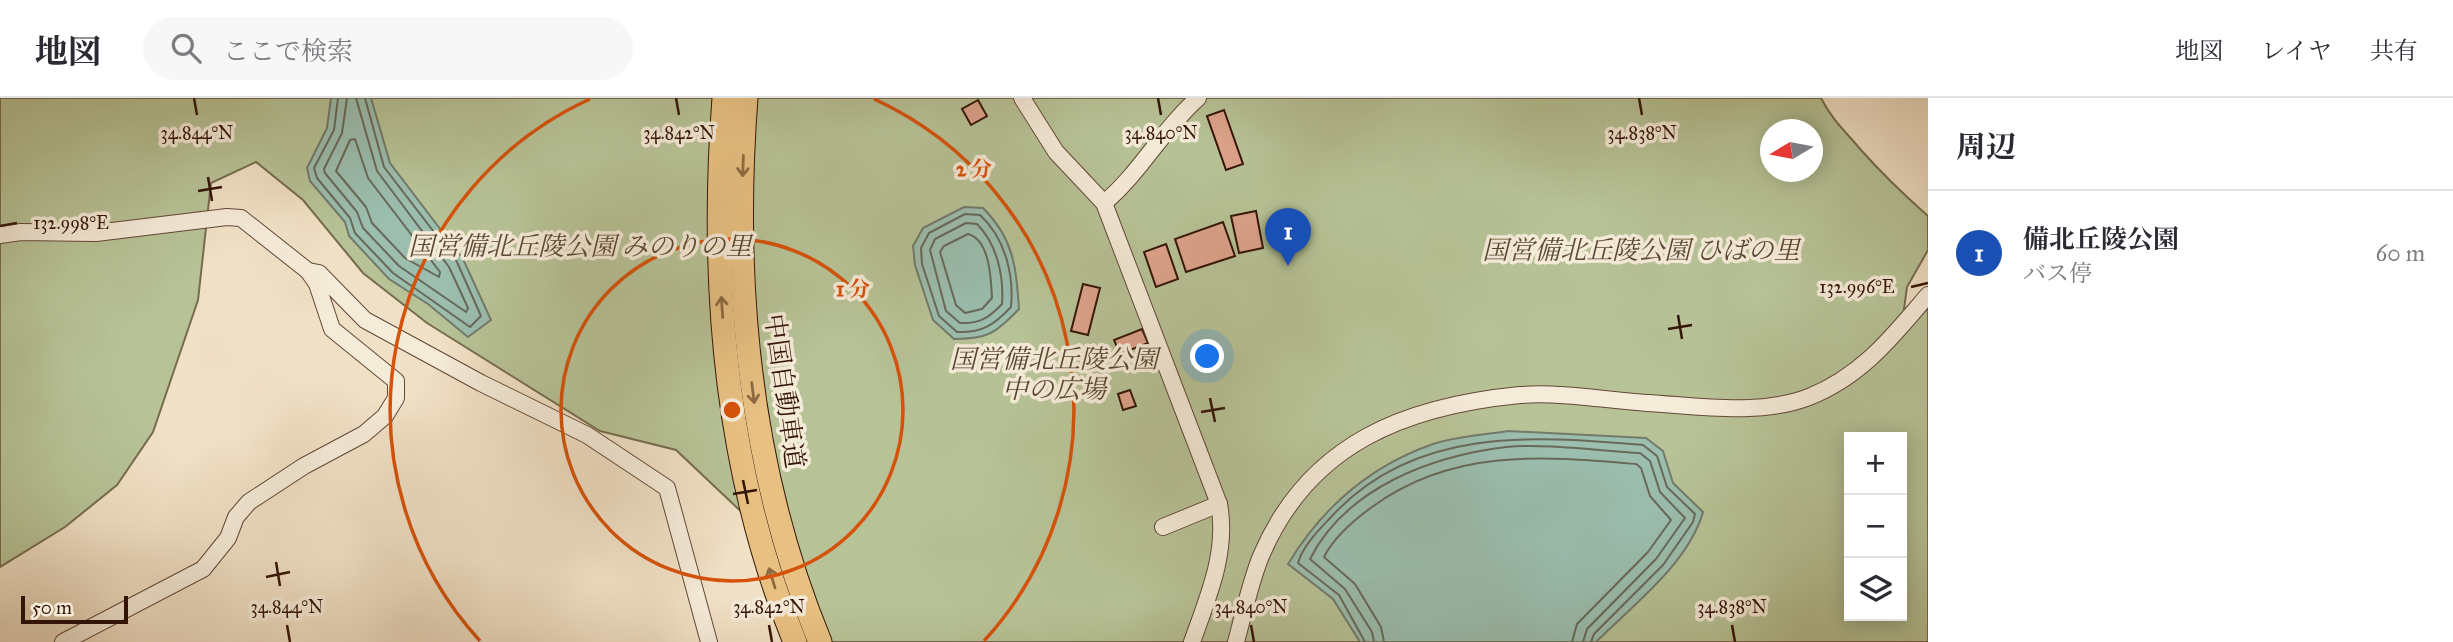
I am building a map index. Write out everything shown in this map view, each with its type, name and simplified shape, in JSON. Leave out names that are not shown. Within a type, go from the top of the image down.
[{"type":"highway","name":"中国自動車道","points":[[724,98],[720,268],[724,342],[736,432],[754,518],[780,605],[795,642]]},
{"type":"highway","name":"中国自動車道","points":[[746,98],[742,268],[758,430],[776,514],[802,599],[820,642]]},
{"type":"street","points":[[1022,98],[1056,152],[1104,203],[1219,504],[1223,525],[1221,548],[1192,642]]},
{"type":"street","points":[[1104,203],[1122,188],[1177,116],[1198,98]]},
{"type":"street","points":[[0,235],[21,232],[96,233],[227,217],[241,218],[308,271],[317,284],[332,329],[396,381],[396,398],[385,416],[364,434],[248,502],[236,517],[228,538],[203,569],[63,642]]},
{"type":"street","points":[[308,271],[319,273],[365,320],[481,383],[587,435],[667,488],[709,642]]},
{"type":"street","points":[[1237,642],[1261,555],[1283,514],[1310,479],[1363,438],[1417,413],[1522,395],[1734,407],[1808,397],[1860,369],[1877,354],[1928,295]]},
{"type":"street","points":[[1163,527],[1219,504]]},
{"type":"green space","points":[[0,98],[1821,98],[1869,159],[1928,216],[1928,250],[1907,287],[1900,338],[1924,310],[1928,310],[1928,642],[831,642],[804,571],[676,450],[600,431],[427,323],[363,273],[303,200],[256,162],[211,183],[198,300],[153,432],[117,485],[65,527],[0,567]]},
{"type":"water","points":[[331,98],[371,98],[390,163],[463,259],[491,320],[468,337],[428,304],[389,279],[349,236],[345,222],[310,181],[307,168],[327,128]]},
{"type":"water","points":[[964,207],[983,208],[1001,231],[1012,254],[1019,309],[991,333],[975,338],[954,339],[933,320],[915,265],[913,246],[923,228]]},
{"type":"water","points":[[1508,431],[1646,438],[1663,451],[1673,483],[1703,512],[1696,531],[1658,583],[1596,642],[1360,642],[1333,599],[1288,564],[1301,544],[1332,507],[1368,477],[1389,464],[1442,441]]},
{"type":"building","points":[[978,100],[987,116],[971,125],[962,109]]},
{"type":"building","points":[[1224,110],[1243,164],[1226,170],[1207,116]]},
{"type":"building","points":[[1256,211],[1263,248],[1239,253],[1231,216]]},
{"type":"building","points":[[1223,222],[1235,256],[1186,272],[1175,239]]},
{"type":"building","points":[[1166,244],[1178,279],[1156,287],[1144,252]]},
{"type":"building","points":[[1083,284],[1100,288],[1088,335],[1071,331]]},
{"type":"building","points":[[1142,329],[1148,343],[1120,354],[1114,340]]},
{"type":"building","points":[[1130,390],[1136,406],[1123,410],[1118,394]]},
{"type":"place","name":"備北丘陵公園","points":[[1288,266]]},
{"type":"park label","name":"国営備北丘陵公園 みのりの里","points":[[580,246]]},
{"type":"park label","name":"国営備北丘陵公園 ひばの里","points":[[1641,250]]},
{"type":"park label","name":"国営備北丘陵公園 中の広場","points":[[1054,374]]}]
